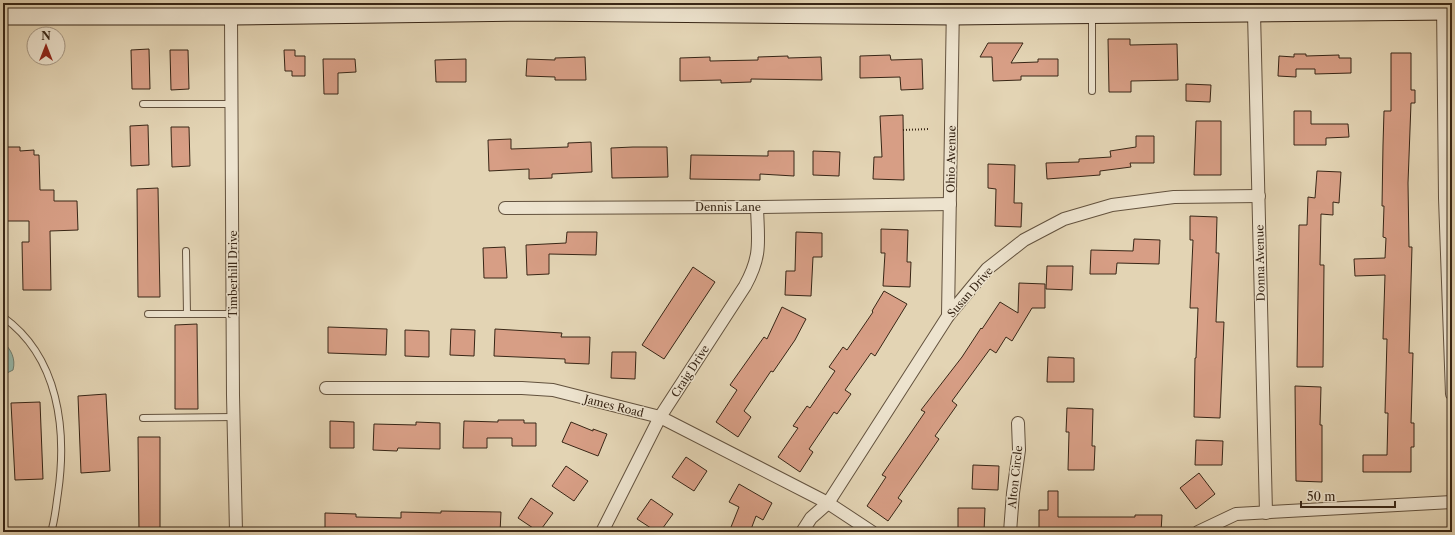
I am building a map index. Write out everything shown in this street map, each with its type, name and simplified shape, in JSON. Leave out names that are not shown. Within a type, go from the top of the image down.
[{"type":"main road","points":[[3,16],[178,10],[231,16],[530,7],[953,10],[1092,15],[1446,8]]},
{"type":"street","points":[[1446,8],[1452,394]]},
{"type":"street","name":"Ohio Avenue","points":[[948,316],[953,10]]},
{"type":"street","name":"Donna Avenue","points":[[1254,12],[1266,513]]},
{"type":"street","name":"Timberhill Drive","points":[[231,16],[236,532]]},
{"type":"street","name":"Susan Drive","points":[[802,532],[811,518],[828,503],[948,316],[987,269],[1024,240],[1064,219],[1112,206],[1174,197],[1259,196]]},
{"type":"street","name":"Dennis Lane","points":[[505,208],[757,207],[950,204]]},
{"type":"street","name":"Craig Drive","points":[[602,532],[660,417],[754,271],[759,252],[757,207]]},
{"type":"street","name":"James Road","points":[[326,388],[522,388],[553,390],[660,417],[828,503],[872,532]]},
{"type":"street","name":"Alton Circle","points":[[1010,532],[1012,493],[1020,450],[1018,423]]},
{"type":"street","points":[[1198,532],[1236,514],[1452,502]]},
{"type":"lane","points":[[1092,15],[1092,91]]},
{"type":"lane","points":[[143,104],[232,104]]},
{"type":"lane","points":[[186,251],[187,314]]},
{"type":"lane","points":[[148,314],[233,314]]},
{"type":"lane","points":[[3,316],[19,328],[37,354],[54,388],[60,417],[60,476],[50,532]]},
{"type":"lane","points":[[143,418],[234,417]]},
{"type":"path","points":[[903,130],[929,129]]},
{"type":"shaded area","points":[[3,342],[10,351],[14,366],[13,370],[3,375]]},
{"type":"building","points":[[1108,39],[1130,39],[1130,45],[1177,44],[1178,80],[1131,81],[1131,92],[1109,92]]},
{"type":"building","points":[[988,43],[1023,43],[1011,63],[1038,62],[1038,59],[1058,59],[1058,76],[1021,76],[1021,80],[993,81],[992,57],[980,57]]},
{"type":"building","points":[[149,49],[150,89],[132,89],[131,50]]},
{"type":"building","points":[[170,50],[188,50],[189,89],[171,90]]},
{"type":"building","points":[[284,50],[295,50],[295,56],[305,56],[305,76],[292,76],[292,71],[285,71]]},
{"type":"building","points":[[1391,53],[1411,53],[1411,90],[1415,90],[1415,103],[1411,103],[1408,183],[1409,247],[1412,247],[1409,353],[1413,353],[1411,423],[1414,423],[1414,447],[1411,447],[1411,472],[1363,472],[1363,455],[1387,455],[1388,413],[1385,413],[1387,339],[1383,339],[1385,275],[1355,276],[1354,259],[1385,258],[1386,238],[1383,237],[1384,206],[1382,206],[1383,145],[1384,111],[1391,111]]},
{"type":"building","points":[[1294,54],[1306,54],[1306,56],[1339,55],[1339,58],[1351,58],[1351,73],[1315,74],[1315,69],[1296,69],[1296,77],[1278,76],[1279,56],[1294,57]]},
{"type":"building","points":[[890,55],[891,60],[922,59],[923,89],[901,90],[900,77],[860,78],[860,56]]},
{"type":"building","points":[[788,56],[788,58],[821,57],[822,80],[751,79],[751,82],[721,83],[721,80],[680,81],[680,58],[710,57],[710,61],[758,60],[758,57]]},
{"type":"building","points":[[585,57],[586,80],[555,80],[555,77],[526,76],[527,59],[555,60],[555,58]]},
{"type":"building","points":[[323,59],[355,59],[356,72],[338,73],[338,94],[324,94]]},
{"type":"building","points":[[466,59],[466,82],[436,82],[435,60]]},
{"type":"building","points":[[1186,84],[1211,85],[1210,102],[1186,101]]},
{"type":"building","points":[[1294,111],[1311,111],[1311,124],[1348,124],[1349,137],[1326,138],[1326,145],[1294,145]]},
{"type":"building","points":[[903,115],[904,180],[873,179],[874,157],[882,157],[880,116]]},
{"type":"building","points":[[1196,121],[1221,121],[1221,175],[1194,175]]},
{"type":"building","points":[[148,125],[149,165],[131,166],[130,126]]},
{"type":"building","points":[[171,127],[189,127],[190,166],[172,167]]},
{"type":"building","points":[[1136,136],[1154,136],[1154,163],[1130,163],[1131,167],[1100,171],[1100,175],[1047,179],[1046,163],[1079,162],[1079,159],[1111,157],[1110,151],[1136,147]]},
{"type":"building","points":[[511,139],[511,149],[568,147],[568,143],[591,142],[592,172],[552,174],[552,178],[529,179],[529,169],[489,171],[488,140]]},
{"type":"building","points":[[6,147],[20,147],[20,151],[34,150],[34,155],[39,155],[40,190],[54,190],[54,201],[77,201],[78,230],[50,231],[51,290],[23,290],[22,242],[29,242],[29,221],[3,221],[3,190],[6,190]]},
{"type":"building","points":[[667,147],[668,177],[612,178],[611,148]]},
{"type":"building","points":[[768,151],[794,151],[794,176],[760,174],[760,180],[690,179],[691,155],[768,156]]},
{"type":"building","points":[[813,151],[840,152],[839,176],[813,175]]},
{"type":"building","points":[[988,164],[1015,165],[1014,203],[1022,203],[1021,227],[995,226],[996,189],[988,188]]},
{"type":"building","points":[[1317,171],[1341,172],[1339,203],[1333,202],[1333,215],[1321,214],[1320,265],[1324,265],[1323,367],[1297,367],[1299,225],[1307,225],[1308,197],[1315,198]]},
{"type":"building","points":[[158,188],[160,297],[138,297],[137,189]]},
{"type":"building","points":[[1190,216],[1217,217],[1216,253],[1219,253],[1216,322],[1224,322],[1220,418],[1194,417],[1198,308],[1190,308],[1193,240],[1190,240]]},
{"type":"building","points":[[881,229],[908,230],[907,262],[911,262],[910,287],[883,286],[885,253],[881,253]]},
{"type":"building","points":[[567,232],[597,232],[596,255],[549,254],[549,274],[527,275],[526,245],[566,243]]},
{"type":"building","points":[[796,232],[822,233],[822,257],[813,257],[811,296],[785,295],[786,271],[795,271]]},
{"type":"building","points":[[1134,239],[1160,240],[1159,264],[1117,263],[1116,274],[1090,274],[1091,250],[1133,251]]},
{"type":"building","points":[[505,247],[507,278],[484,278],[483,248]]},
{"type":"building","points":[[1047,266],[1073,266],[1072,290],[1046,289]]},
{"type":"building","points":[[693,267],[715,282],[664,359],[642,345]]},
{"type":"building","points":[[1019,283],[1045,284],[1045,308],[1032,308],[1012,341],[1006,337],[996,353],[990,349],[952,401],[957,405],[935,436],[939,439],[898,498],[902,501],[888,521],[867,506],[886,477],[882,475],[925,412],[921,410],[962,357],[1000,302],[1018,313]]},
{"type":"building","points":[[884,291],[907,304],[875,356],[871,353],[845,390],[851,394],[837,414],[834,412],[809,449],[813,452],[800,472],[778,457],[798,428],[793,426],[807,406],[810,408],[835,371],[829,367],[843,347],[847,350],[873,312],[872,311]]},
{"type":"building","points":[[782,307],[806,319],[795,340],[773,372],[771,371],[744,411],[751,417],[738,437],[716,422],[737,390],[730,385],[764,337],[767,339]]},
{"type":"building","points":[[197,324],[198,409],[175,409],[175,325]]},
{"type":"building","points":[[328,327],[387,329],[386,355],[328,353]]},
{"type":"building","points":[[451,329],[475,330],[474,356],[450,355]]},
{"type":"building","points":[[495,329],[562,333],[561,337],[590,337],[589,364],[565,363],[565,359],[494,356]]},
{"type":"building","points":[[405,330],[429,331],[429,357],[405,356]]},
{"type":"building","points":[[612,352],[636,352],[635,379],[611,378]]},
{"type":"building","points":[[1048,357],[1074,358],[1074,382],[1047,382]]},
{"type":"building","points":[[1295,386],[1321,387],[1320,425],[1322,425],[1322,482],[1296,481]]},
{"type":"building","points":[[106,394],[110,471],[81,473],[78,396]]},
{"type":"building","points":[[40,402],[43,479],[15,480],[11,403]]},
{"type":"building","points":[[1067,408],[1093,409],[1092,446],[1095,446],[1094,470],[1068,470],[1069,432],[1066,432]]},
{"type":"building","points":[[498,420],[524,420],[524,423],[536,423],[536,446],[512,446],[512,438],[487,438],[487,448],[463,448],[464,421],[498,422]]},
{"type":"building","points":[[330,421],[354,422],[354,448],[330,448]]},
{"type":"building","points":[[416,422],[440,423],[440,449],[398,448],[397,451],[373,450],[374,424],[416,425]]},
{"type":"building","points":[[571,422],[593,431],[593,429],[607,434],[598,456],[562,442]]},
{"type":"building","points":[[138,437],[160,437],[160,532],[139,532]]},
{"type":"building","points":[[1196,440],[1223,441],[1222,465],[1195,465]]},
{"type":"building","points":[[686,457],[707,471],[694,491],[672,477]]},
{"type":"building","points":[[973,465],[999,466],[998,490],[972,489]]},
{"type":"building","points":[[566,466],[588,481],[574,501],[552,486]]},
{"type":"building","points":[[1199,473],[1215,494],[1196,509],[1180,488]]},
{"type":"building","points":[[739,484],[772,503],[763,520],[756,516],[750,532],[729,532],[739,507],[729,502]]},
{"type":"building","points":[[1048,491],[1058,491],[1058,517],[1135,517],[1135,515],[1162,515],[1161,532],[1039,532],[1039,510],[1048,510]]},
{"type":"building","points":[[531,498],[553,513],[539,532],[518,518]]},
{"type":"building","points":[[651,499],[673,514],[660,532],[657,532],[637,519]]},
{"type":"building","points":[[958,508],[985,508],[984,532],[958,532]]},
{"type":"building","points":[[441,511],[501,512],[500,532],[325,531],[325,513],[356,514],[356,517],[401,518],[401,512],[441,513]]}]
